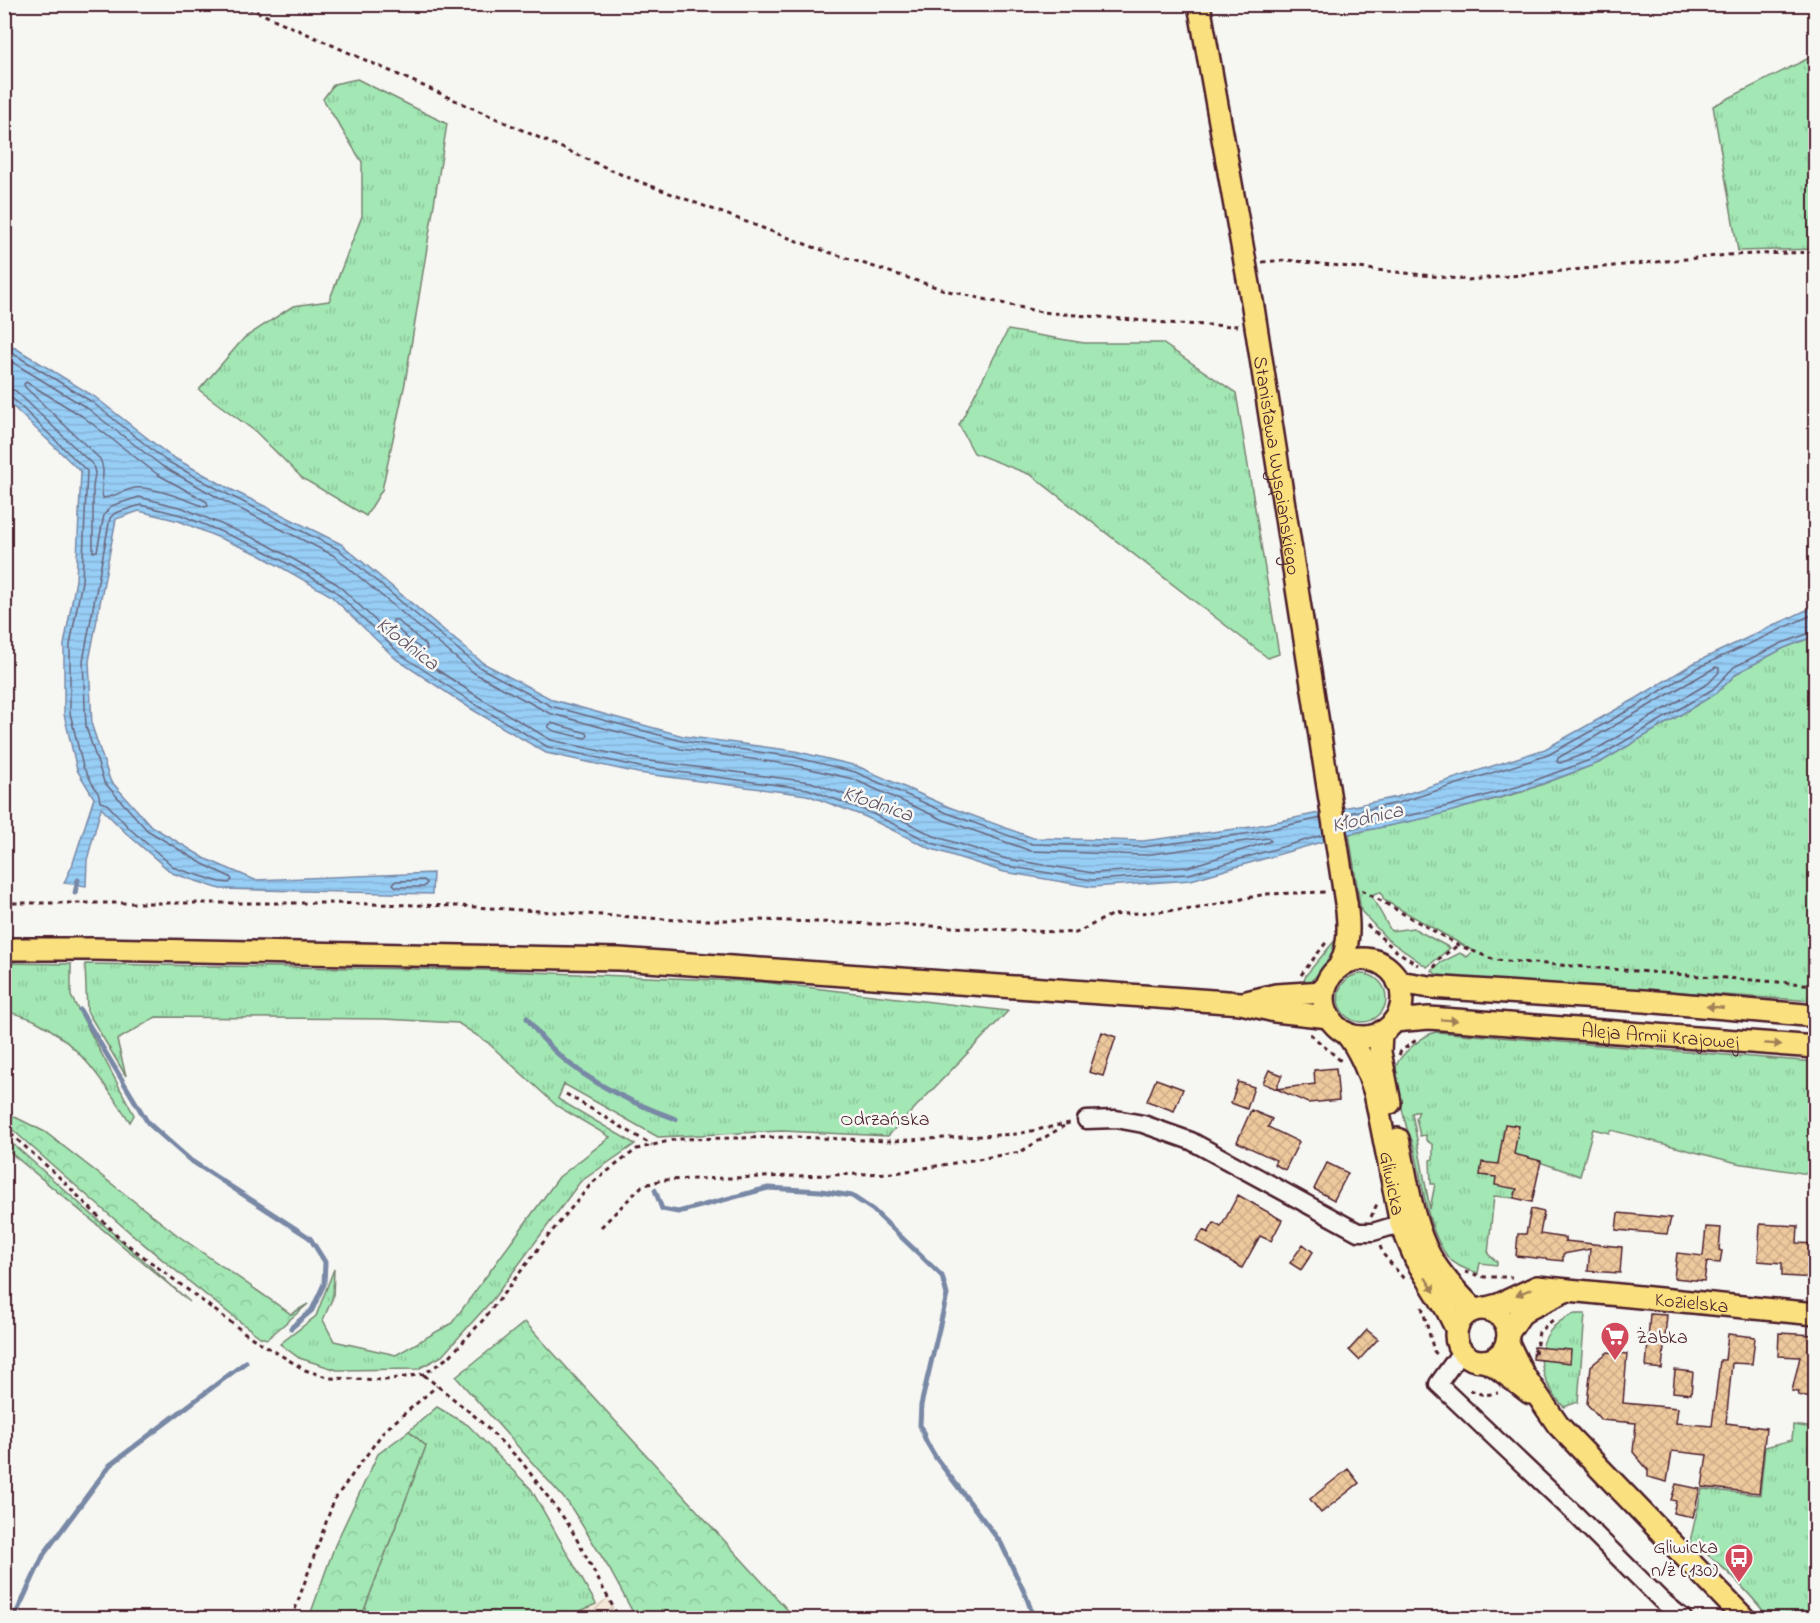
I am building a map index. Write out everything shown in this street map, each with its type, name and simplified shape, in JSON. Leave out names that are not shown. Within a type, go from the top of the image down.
[{"type":"main road","name":"Stanisława Wyspiańskiego","points":[[1199,4],[1245,263],[1345,894],[1358,925],[1379,962]]},
{"type":"main road","name":"Stanisława Wyspiańskiego","points":[[1340,965],[1358,925]]},
{"type":"main road","points":[[4,949],[619,958],[1241,1003],[1275,1011],[1329,1017]]},
{"type":"main road","points":[[1357,959],[1379,962],[1394,974],[1401,992],[1401,1002],[1388,1027],[1364,1036],[1346,1033],[1329,1017],[1324,1003],[1324,992],[1328,980],[1340,965],[1357,959]]},
{"type":"main road","name":"Aleja Armii Krajowej","points":[[1398,982],[1430,987],[1644,1001],[1815,1016]]},
{"type":"main road","points":[[1241,1003],[1276,995],[1324,992]]},
{"type":"main road","name":"Aleja Armii Krajowej","points":[[1388,1027],[1429,1018],[1815,1047]]},
{"type":"main road","name":"Gliwicka","points":[[1388,1027],[1380,1052],[1416,1260],[1456,1328]]},
{"type":"main road","name":"Gliwicka","points":[[1346,1033],[1353,1042],[1371,1083],[1409,1222],[1451,1287],[1479,1310]]},
{"type":"main road","name":"Kozielska","points":[[1479,1310],[1498,1305],[1537,1287],[1815,1314]]},
{"type":"main road","points":[[1568,1290],[1521,1314],[1507,1337],[1499,1355],[1484,1361],[1455,1359],[1456,1328],[1466,1314],[1479,1310],[1498,1314],[1506,1326],[1507,1337],[1523,1374],[1541,1402],[1587,1456],[1744,1618]]},
{"type":"main road","points":[[1484,1361],[1495,1366],[1541,1402]]},
{"type":"street","points":[[1086,1120],[1116,1119],[1143,1124],[1191,1141],[1358,1232],[1374,1232],[1409,1222]]},
{"type":"street","points":[[1455,1359],[1438,1384],[1574,1513],[1661,1600],[1683,1618]]},
{"type":"path","points":[[240,4],[627,177],[813,247],[948,291],[1041,312],[1180,324],[1239,326]]},
{"type":"path","points":[[1245,263],[1286,260],[1468,280],[1728,255],[1815,252]]},
{"type":"path","points":[[4,903],[326,903],[544,910],[679,920],[920,925],[1076,933],[1111,915],[1194,909],[1266,894],[1345,894],[1376,899],[1458,945],[1495,960],[1815,985]]},
{"type":"path","points":[[1358,925],[1422,968]]},
{"type":"path","points":[[1431,974],[1440,958],[1458,945]]},
{"type":"path","points":[[1397,1061],[1401,1051],[1428,1032]]},
{"type":"path","points":[[566,1094],[652,1145]]},
{"type":"path","name":"Odrzańska","points":[[424,1374],[450,1356],[483,1320],[592,1183],[637,1149],[677,1139],[698,1138],[796,1137],[890,1141],[1017,1134],[1086,1120]]},
{"type":"path","points":[[601,1227],[642,1186],[662,1180],[895,1173],[1020,1152],[1068,1124]]},
{"type":"path","points":[[4,1128],[58,1176],[124,1242],[249,1336],[305,1370],[330,1378],[385,1380],[424,1374],[477,1418],[521,1461],[569,1524],[619,1618]]},
{"type":"path","points":[[1379,1244],[1383,1254],[1409,1286]]},
{"type":"path","points":[[1462,1272],[1485,1277],[1519,1276]]},
{"type":"path","points":[[1420,1303],[1434,1351],[1455,1359]]},
{"type":"path","points":[[1535,1359],[1539,1332]]},
{"type":"path","points":[[292,1618],[334,1500],[384,1431],[438,1386]]},
{"type":"path","points":[[1469,1390],[1484,1395],[1499,1393],[1505,1389]]},
{"type":"shaded area","points":[[609,1598],[618,1618],[565,1618]]},
{"type":"green space","points":[[1815,55],[1815,249],[1738,251],[1713,106]]},
{"type":"green space","points":[[357,79],[447,124],[405,383],[382,490],[366,516],[302,478],[256,432],[199,390],[244,338],[293,306],[329,301],[362,216],[362,162],[323,99],[334,84]]},
{"type":"green space","points":[[1008,330],[1084,343],[1162,343],[1236,393],[1279,654],[1268,658],[1031,475],[974,453],[959,425]]},
{"type":"green space","points":[[1815,636],[1815,1001],[1439,976],[1432,971],[1440,963],[1460,953],[1467,957],[1473,951],[1384,900],[1381,892],[1371,895],[1391,931],[1413,928],[1450,948],[1427,967],[1387,939],[1361,911],[1349,834],[1425,818],[1522,792],[1601,762],[1717,693],[1737,673],[1784,648]]},
{"type":"green space","points":[[1337,938],[1339,947],[1328,962],[1315,977],[1305,985],[1303,984],[1306,975]]},
{"type":"green space","points":[[5,963],[71,964],[71,996],[134,1115],[130,1122],[78,1052],[36,1021],[5,1011]]},
{"type":"green space","points":[[85,964],[483,970],[763,982],[1008,1011],[888,1136],[782,1131],[658,1137],[564,1084],[558,1099],[635,1144],[580,1182],[493,1299],[442,1356],[418,1369],[337,1370],[299,1358],[280,1344],[316,1316],[334,1269],[333,1297],[323,1320],[334,1341],[396,1355],[452,1323],[559,1177],[610,1137],[557,1106],[487,1042],[458,1023],[384,1019],[156,1017],[117,1040],[126,1076],[87,1011]]},
{"type":"green space","points":[[1362,974],[1379,981],[1386,998],[1379,1015],[1362,1022],[1345,1015],[1338,998],[1345,981]]},
{"type":"green space","points":[[1436,1032],[1815,1062],[1815,1175],[1737,1163],[1611,1130],[1609,1133],[1593,1129],[1580,1176],[1525,1157],[1514,1198],[1494,1196],[1488,1254],[1497,1262],[1497,1265],[1480,1263],[1478,1273],[1469,1270],[1457,1265],[1447,1256],[1434,1231],[1398,1087],[1396,1068],[1401,1058],[1412,1046]],"holes":[[[1419,1111],[1416,1118],[1420,1136],[1426,1135],[1426,1140],[1433,1145],[1433,1159],[1430,1160],[1431,1184],[1435,1184],[1430,1209],[1412,1113]]]},
{"type":"green space","points":[[5,1112],[45,1132],[180,1237],[291,1314],[308,1304],[267,1339],[260,1337],[162,1259],[67,1178],[5,1123]]},
{"type":"green space","points":[[4,1136],[190,1302],[5,1148]]},
{"type":"green space","points":[[1574,1314],[1585,1314],[1578,1402],[1564,1407],[1547,1382],[1541,1356],[1543,1343],[1549,1332],[1559,1322]]},
{"type":"green space","points":[[525,1322],[795,1618],[636,1618],[610,1570],[569,1504],[456,1377]]},
{"type":"green space","points":[[437,1407],[468,1425],[531,1489],[596,1604],[565,1618],[361,1618],[426,1446],[409,1431]]},
{"type":"green space","points":[[1793,1425],[1815,1428],[1815,1618],[1769,1618],[1732,1577],[1690,1542],[1702,1489],[1760,1495],[1765,1447],[1792,1440]]},
{"type":"green space","points":[[409,1431],[426,1446],[361,1618],[309,1618],[335,1545],[378,1454]]},
{"type":"water","name":"Kłodnica","points":[[4,341],[95,397],[169,455],[230,489],[341,544],[483,663],[553,700],[683,736],[795,751],[857,766],[949,807],[1033,838],[1143,841],[1251,827],[1397,797],[1545,749],[1637,698],[1694,663],[1815,606],[1815,636],[1784,648],[1737,673],[1717,693],[1601,762],[1526,790],[1431,817],[1349,834],[1191,880],[1092,887],[1004,872],[929,848],[866,817],[807,795],[638,773],[546,753],[473,710],[396,659],[330,595],[258,554],[179,521],[139,511],[116,519],[89,661],[92,726],[110,780],[151,826],[206,859],[255,880],[433,873],[432,894],[220,889],[172,873],[101,808],[87,860],[86,886],[64,883],[72,866],[94,798],[77,770],[64,714],[64,645],[76,580],[81,472],[5,399]]},
{"type":"building","points":[[1102,1032],[1116,1037],[1103,1076],[1089,1072]]},
{"type":"building","points":[[1336,1068],[1339,1100],[1308,1103],[1276,1089],[1315,1084],[1314,1070]]},
{"type":"building","points":[[1269,1070],[1282,1075],[1276,1089],[1263,1083]]},
{"type":"building","points":[[1156,1079],[1183,1089],[1174,1111],[1147,1101]]},
{"type":"building","points":[[1238,1082],[1254,1087],[1247,1109],[1231,1103]]},
{"type":"building","points":[[1251,1110],[1272,1119],[1268,1127],[1299,1142],[1285,1170],[1274,1164],[1276,1160],[1237,1142]]},
{"type":"building","points":[[1505,1124],[1519,1126],[1514,1154],[1541,1161],[1532,1202],[1514,1198],[1517,1189],[1495,1185],[1496,1177],[1480,1175],[1482,1162],[1498,1164]]},
{"type":"building","points":[[1327,1163],[1348,1173],[1334,1200],[1314,1189]]},
{"type":"building","points":[[1238,1195],[1282,1220],[1271,1241],[1260,1236],[1242,1268],[1196,1241],[1203,1230],[1208,1233],[1214,1223],[1221,1227]]},
{"type":"building","points":[[1531,1209],[1544,1212],[1540,1234],[1565,1238],[1565,1241],[1622,1247],[1620,1273],[1588,1271],[1590,1249],[1563,1254],[1563,1261],[1516,1256],[1518,1234],[1526,1234]]},
{"type":"building","points":[[1618,1213],[1671,1218],[1667,1234],[1616,1230]]},
{"type":"building","points":[[1760,1224],[1798,1226],[1797,1243],[1815,1244],[1815,1278],[1782,1276],[1782,1263],[1758,1261]]},
{"type":"building","points":[[1706,1227],[1721,1228],[1720,1263],[1707,1262],[1704,1281],[1674,1278],[1677,1253],[1703,1256]]},
{"type":"building","points":[[1303,1244],[1313,1252],[1301,1270],[1290,1263]]},
{"type":"building","points":[[1650,1314],[1667,1315],[1662,1369],[1646,1367]]},
{"type":"building","points":[[1367,1330],[1378,1339],[1359,1360],[1349,1350]]},
{"type":"building","points":[[1779,1333],[1815,1335],[1815,1369],[1812,1381],[1815,1382],[1815,1399],[1798,1395],[1799,1392],[1792,1391],[1800,1357],[1778,1356]]},
{"type":"building","points":[[1728,1334],[1755,1337],[1752,1364],[1732,1363],[1726,1423],[1766,1428],[1759,1493],[1702,1487],[1707,1455],[1672,1451],[1667,1482],[1648,1477],[1648,1470],[1633,1452],[1636,1423],[1601,1420],[1587,1404],[1591,1366],[1608,1352],[1627,1354],[1623,1403],[1678,1408],[1676,1423],[1712,1426],[1720,1360],[1725,1360]]},
{"type":"building","points":[[1534,1347],[1571,1350],[1570,1363],[1533,1359]]},
{"type":"building","points":[[1675,1370],[1693,1372],[1691,1394],[1673,1392]]},
{"type":"building","points":[[1348,1469],[1359,1483],[1321,1513],[1310,1499]]},
{"type":"building","points":[[1676,1484],[1700,1489],[1693,1517],[1673,1513],[1676,1501],[1671,1500]]},
{"type":"waterway","points":[[75,893],[78,880]]},
{"type":"waterway","points":[[80,1010],[148,1123],[190,1160],[310,1238],[325,1262],[324,1284],[312,1310],[291,1328]]},
{"type":"waterway","points":[[527,1018],[557,1054],[588,1077],[622,1097],[676,1119]]},
{"type":"waterway","points":[[655,1190],[662,1209],[678,1212],[768,1188],[821,1191],[852,1196],[873,1210],[942,1276],[947,1295],[921,1405],[920,1425],[936,1458],[1001,1543],[1034,1618]]},
{"type":"waterway","points":[[14,1618],[44,1554],[110,1465],[246,1362]]},
{"type":"place","name":"Żabka","points":[[1615,1362]]},
{"type":"place","name":"Gliwicka n/ż (130)","points":[[1739,1584]]}]
